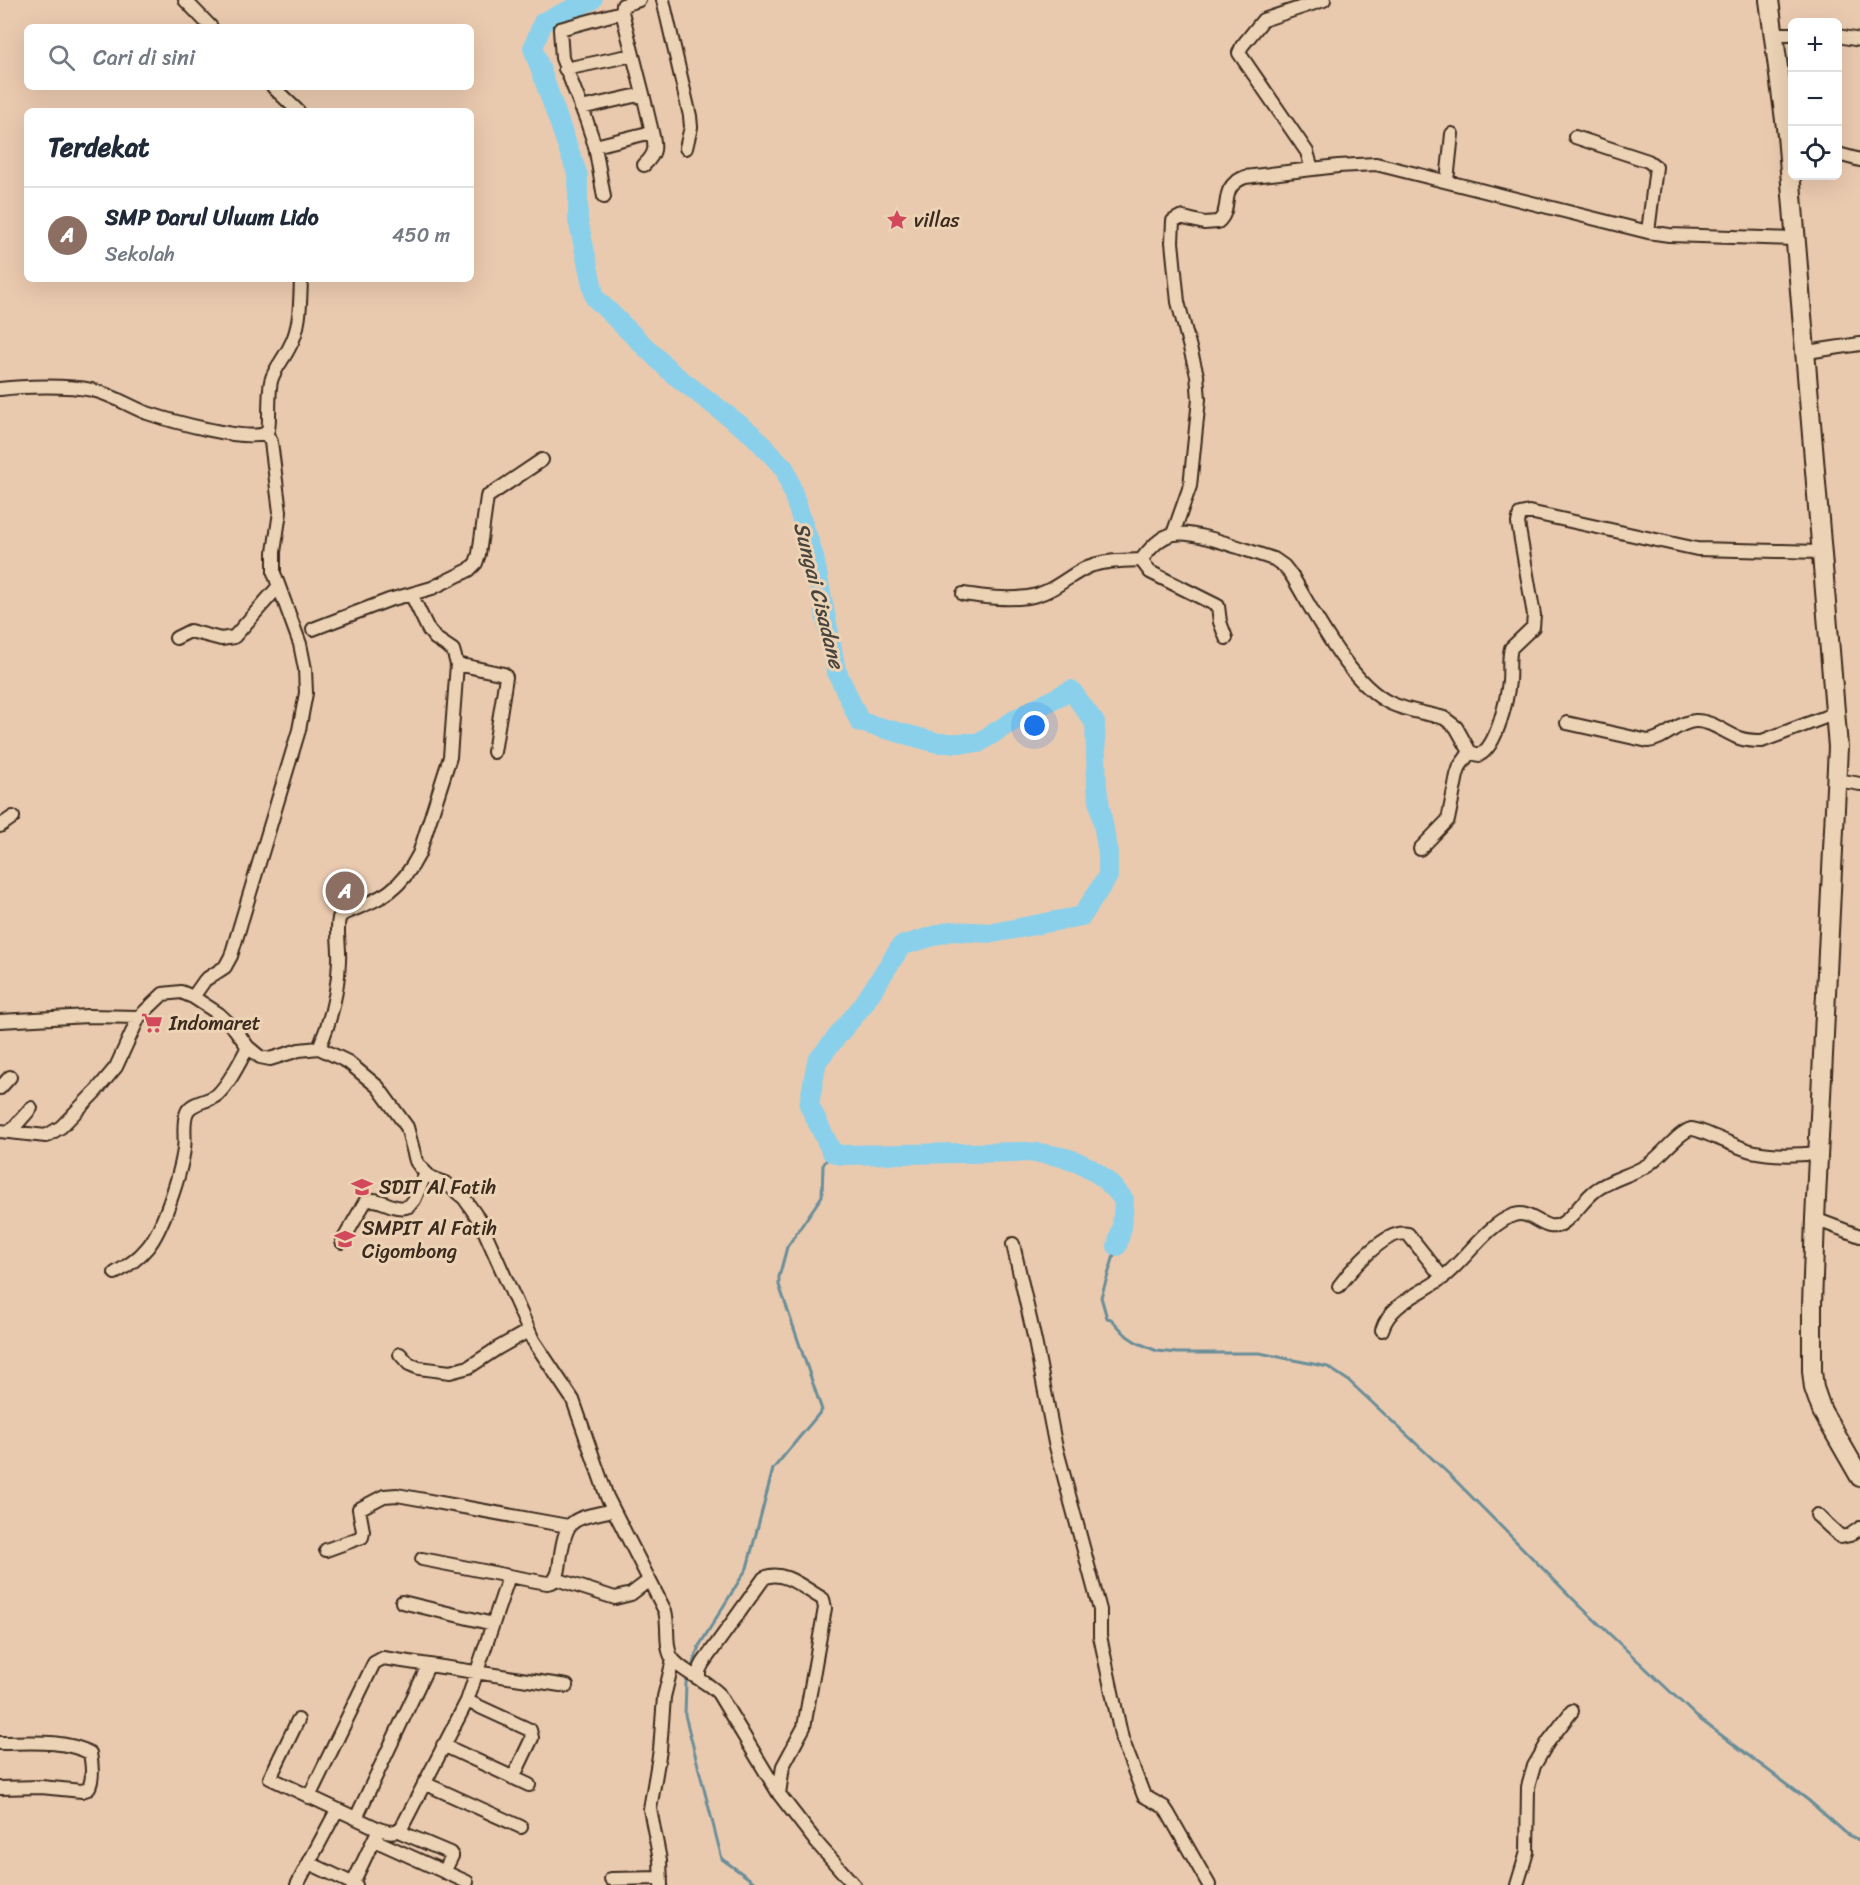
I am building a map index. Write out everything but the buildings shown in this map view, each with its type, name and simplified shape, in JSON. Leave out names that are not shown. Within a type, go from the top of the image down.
[{"type":"highway","points":[[1769,0],[1788,130]]},
{"type":"highway","points":[[1792,180],[1838,747],[1815,1219],[1812,1305],[1814,1388],[1822,1411],[1860,1477]]},
{"type":"street","points":[[185,0],[208,24]]},
{"type":"street","points":[[639,0],[623,5],[622,12],[656,145],[654,154],[644,165]]},
{"type":"street","points":[[663,0],[690,116],[691,127],[686,148]]},
{"type":"street","points":[[1312,169],[1307,152],[1239,53],[1263,20],[1324,0]]},
{"type":"street","points":[[604,197],[595,146],[562,58],[560,29],[622,12]]},
{"type":"street","points":[[1774,34],[1788,34]]},
{"type":"street","points":[[1842,37],[1860,40]]},
{"type":"street","points":[[565,69],[633,55]]},
{"type":"street","points":[[276,90],[295,108]]},
{"type":"street","points":[[581,108],[643,94]]},
{"type":"street","points":[[595,146],[652,132]]},
{"type":"street","points":[[1447,181],[1452,134]]},
{"type":"street","points":[[1575,137],[1648,161],[1656,167],[1648,232]]},
{"type":"street","points":[[1842,155],[1860,160]]},
{"type":"street","points":[[1173,534],[1190,486],[1199,399],[1197,375],[1178,303],[1172,242],[1173,221],[1180,216],[1204,223],[1218,222],[1223,215],[1229,190],[1238,180],[1245,177],[1353,164],[1376,164],[1648,232],[1669,235],[1795,239]]},
{"type":"street","points":[[0,389],[90,390],[158,417],[234,436],[266,433],[269,428],[270,384],[294,337],[300,310],[301,282]]},
{"type":"street","points":[[1806,352],[1860,344]]},
{"type":"street","points":[[194,997],[206,980],[225,967],[231,956],[286,774],[305,701],[306,682],[302,652],[274,573],[273,559],[280,525],[280,506],[271,442],[266,433]]},
{"type":"street","points":[[313,629],[389,600],[432,588],[469,570],[476,563],[479,554],[487,496],[542,460]]},
{"type":"street","points":[[963,594],[998,599],[1029,596],[1054,588],[1090,566],[1141,560],[1158,542],[1173,534],[1196,535],[1274,559],[1292,576],[1330,640],[1369,688],[1390,703],[1451,722],[1470,752],[1475,754],[1483,753],[1492,739],[1507,696],[1511,648],[1533,627],[1534,615],[1518,523],[1520,514],[1529,512],[1697,549],[1821,552]]},
{"type":"street","points":[[1141,560],[1150,572],[1218,606],[1220,622],[1226,638]]},
{"type":"street","points":[[176,638],[190,631],[221,639],[234,637],[278,587]]},
{"type":"street","points":[[319,1048],[336,997],[339,918],[392,891],[407,875],[419,854],[450,758],[457,664],[453,650],[432,634],[411,594]]},
{"type":"street","points":[[457,664],[506,676],[494,752]]},
{"type":"street","points":[[1567,723],[1648,741],[1656,740],[1684,723],[1696,721],[1706,723],[1741,739],[1762,741],[1836,713]]},
{"type":"street","points":[[1420,849],[1448,820],[1457,775],[1460,766],[1470,752]]},
{"type":"street","points":[[1838,780],[1860,783]]},
{"type":"street","points":[[0,826],[13,817]]},
{"type":"street","points":[[5,1132],[46,1136],[61,1127],[104,1083],[116,1067],[139,1017],[163,994],[181,992],[194,997],[228,1022],[248,1047],[260,1057],[270,1059],[306,1049],[319,1048],[348,1062],[371,1081],[384,1094],[407,1127],[416,1161],[426,1173],[464,1198],[485,1230],[528,1331],[573,1400],[597,1472],[613,1510],[665,1611],[669,1625],[669,1648],[676,1663],[718,1692],[779,1794],[854,1885]]},
{"type":"street","points":[[0,1021],[88,1016],[139,1017]]},
{"type":"street","points":[[115,1273],[132,1264],[149,1246],[158,1230],[180,1168],[185,1145],[184,1125],[187,1112],[190,1107],[216,1095],[234,1072],[248,1047]]},
{"type":"street","points":[[0,1088],[10,1077]]},
{"type":"street","points":[[5,1132],[31,1108]]},
{"type":"street","points":[[1382,1330],[1386,1319],[1396,1308],[1443,1278],[1482,1239],[1511,1216],[1519,1213],[1526,1214],[1545,1225],[1557,1226],[1564,1223],[1586,1198],[1598,1189],[1649,1165],[1688,1130],[1699,1130],[1733,1146],[1769,1154],[1787,1156],[1819,1154]]},
{"type":"street","points":[[342,1242],[364,1202],[374,1200],[393,1208],[405,1208],[414,1200],[426,1173]]},
{"type":"street","points":[[1815,1219],[1860,1236]]},
{"type":"street","points":[[1340,1286],[1364,1258],[1395,1234],[1401,1233],[1408,1234],[1443,1278]]},
{"type":"street","points":[[1013,1244],[1055,1443],[1100,1610],[1100,1636],[1122,1739],[1144,1796],[1164,1807],[1209,1885]]},
{"type":"street","points":[[400,1354],[409,1364],[419,1368],[450,1372],[469,1367],[528,1331]]},
{"type":"street","points":[[326,1551],[362,1537],[359,1509],[376,1499],[391,1494],[418,1497],[568,1526]]},
{"type":"street","points":[[422,1559],[546,1583],[552,1582],[556,1578],[563,1538],[568,1526],[580,1518],[613,1510]]},
{"type":"street","points":[[1817,1515],[1841,1537],[1850,1535],[1860,1528]]},
{"type":"street","points":[[698,1677],[703,1663],[764,1578],[770,1575],[785,1577],[823,1599],[825,1608],[804,1727],[783,1766],[779,1794]]},
{"type":"street","points":[[398,1831],[467,1701],[509,1576]]},
{"type":"street","points":[[556,1578],[608,1598],[631,1594],[648,1581]]},
{"type":"street","points":[[402,1602],[494,1624]]},
{"type":"street","points":[[309,1797],[374,1663],[383,1658],[567,1686]]},
{"type":"street","points":[[611,1879],[661,1882],[660,1860],[650,1809],[660,1750],[664,1696],[676,1663]]},
{"type":"street","points":[[356,1818],[428,1666]]},
{"type":"street","points":[[467,1701],[530,1730],[532,1738],[513,1778]]},
{"type":"street","points":[[1517,1885],[1527,1852],[1530,1777],[1540,1755],[1572,1712]]},
{"type":"street","points":[[298,1720],[269,1776],[271,1780],[356,1818],[376,1835],[467,1882]]},
{"type":"street","points":[[0,1743],[39,1742],[74,1746],[84,1750],[90,1753],[92,1784],[88,1789],[82,1791],[41,1787],[0,1788]]},
{"type":"street","points":[[443,1745],[529,1785]]},
{"type":"street","points":[[424,1783],[521,1827]]},
{"type":"street","points":[[297,1885],[337,1810]]},
{"type":"street","points":[[376,1835],[398,1831],[450,1853],[452,1856],[444,1872]]},
{"type":"street","points":[[309,1863],[353,1885],[376,1835]]},
{"type":"waterway","name":"Sungai Cisadane","points":[[592,0],[543,22],[533,48],[578,176],[578,220],[595,298],[672,373],[753,435],[785,469],[814,557],[836,670],[860,722],[938,743],[978,743],[1021,716],[1071,690],[1095,723],[1097,788],[1108,853],[1108,876],[1082,916],[993,933],[950,931],[901,946],[863,1005],[817,1061],[809,1105],[832,1152],[841,1155],[1026,1152],[1056,1156],[1081,1164],[1103,1178],[1124,1200],[1122,1227],[1117,1246]]},
{"type":"waterway","name":"Sungai Cisadane","points":[[691,1670],[699,1646],[747,1568],[773,1469],[822,1410],[779,1285],[779,1277],[787,1247],[822,1196],[823,1165],[832,1152]]},
{"type":"waterway","points":[[1117,1246],[1101,1297],[1107,1318],[1111,1319],[1127,1336],[1157,1351],[1260,1353],[1328,1367],[1349,1381],[1451,1476],[1579,1605],[1697,1717],[1808,1800],[1848,1835],[1860,1841]]},
{"type":"waterway","name":"Sungai Cisadane","points":[[688,1676],[685,1715],[722,1859],[758,1885]]},
{"type":"place","name":"villas","points":[[897,220]]},
{"type":"place","name":"SMP Darul Uluum Lido","points":[[345,891]]},
{"type":"place","name":"Indomaret","points":[[152,1023]]},
{"type":"place","name":"SDIT Al Fatih","points":[[362,1187]]},
{"type":"place","name":"SMPIT Al Fatih Cigombong","points":[[345,1239]]}]
